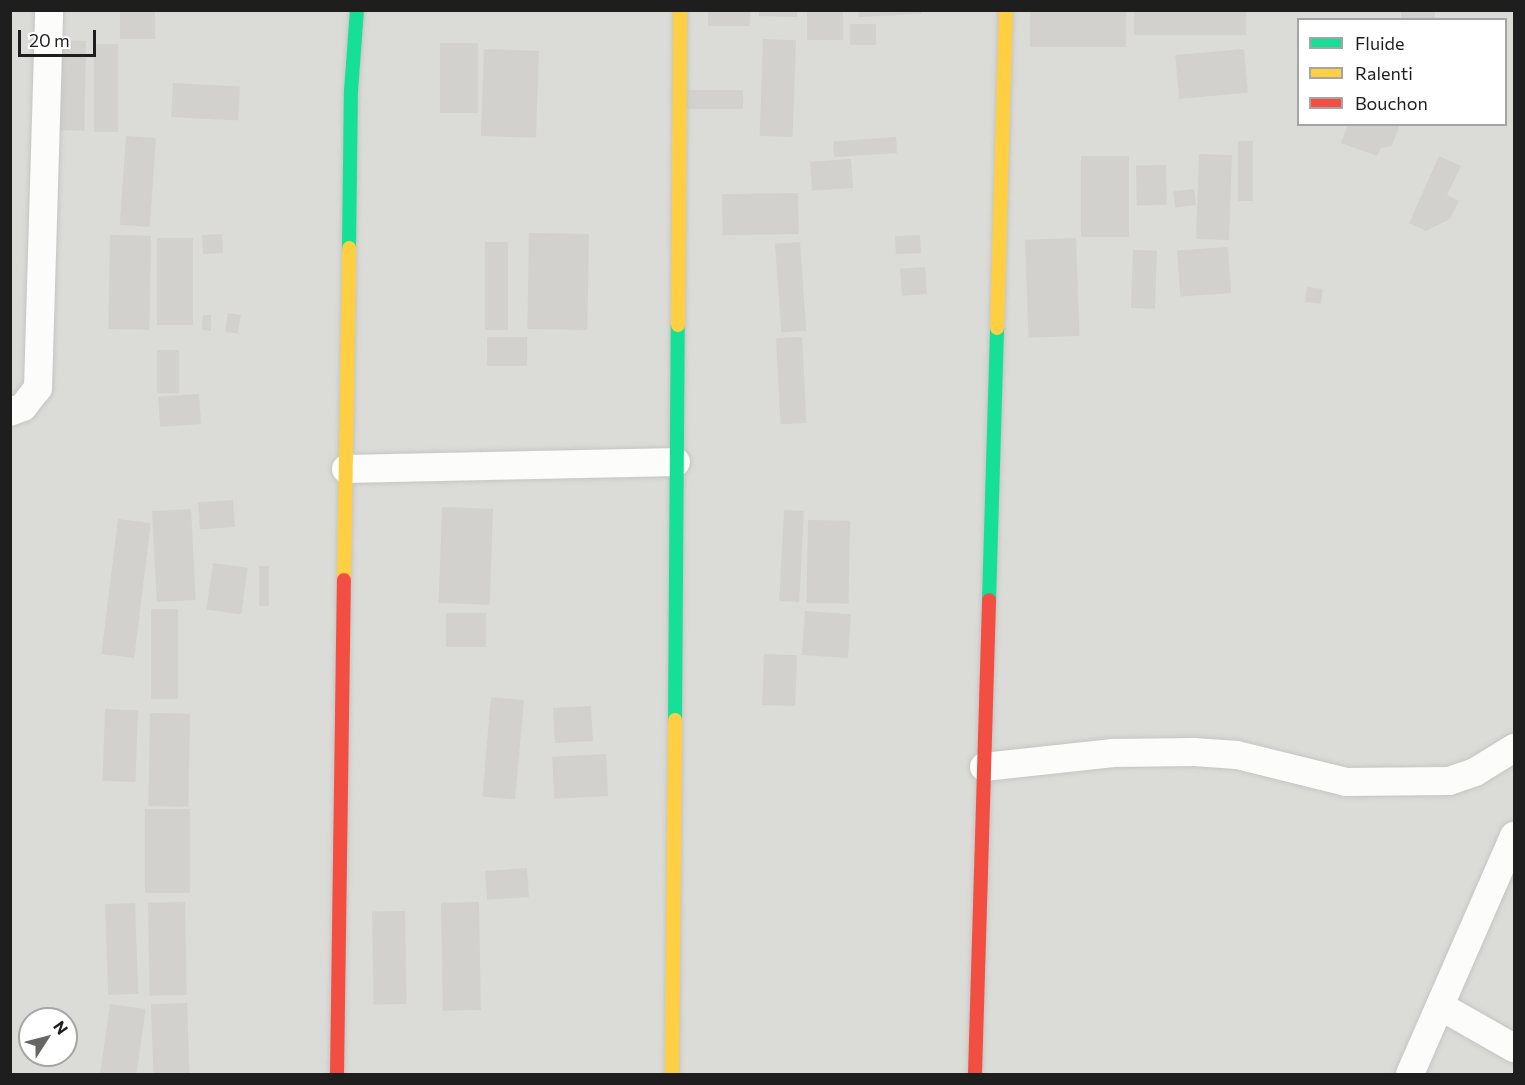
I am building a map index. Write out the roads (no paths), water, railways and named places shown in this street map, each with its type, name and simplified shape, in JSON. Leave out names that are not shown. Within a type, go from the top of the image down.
[{"type":"street","points":[[10,412],[23,407],[38,388],[49,10]]},
{"type":"street","points":[[337,1074],[351,91],[357,10]]},
{"type":"street","points":[[672,1074],[680,10]]},
{"type":"street","points":[[975,1074],[1006,10]]},
{"type":"street","points":[[346,469],[676,462]]},
{"type":"street","points":[[984,767],[1113,753],[1194,752],[1237,755],[1346,782],[1449,781],[1475,772],[1515,748]]},
{"type":"street","points":[[1410,1074],[1515,836]]},
{"type":"street","points":[[1440,1006],[1515,1048]]}]
